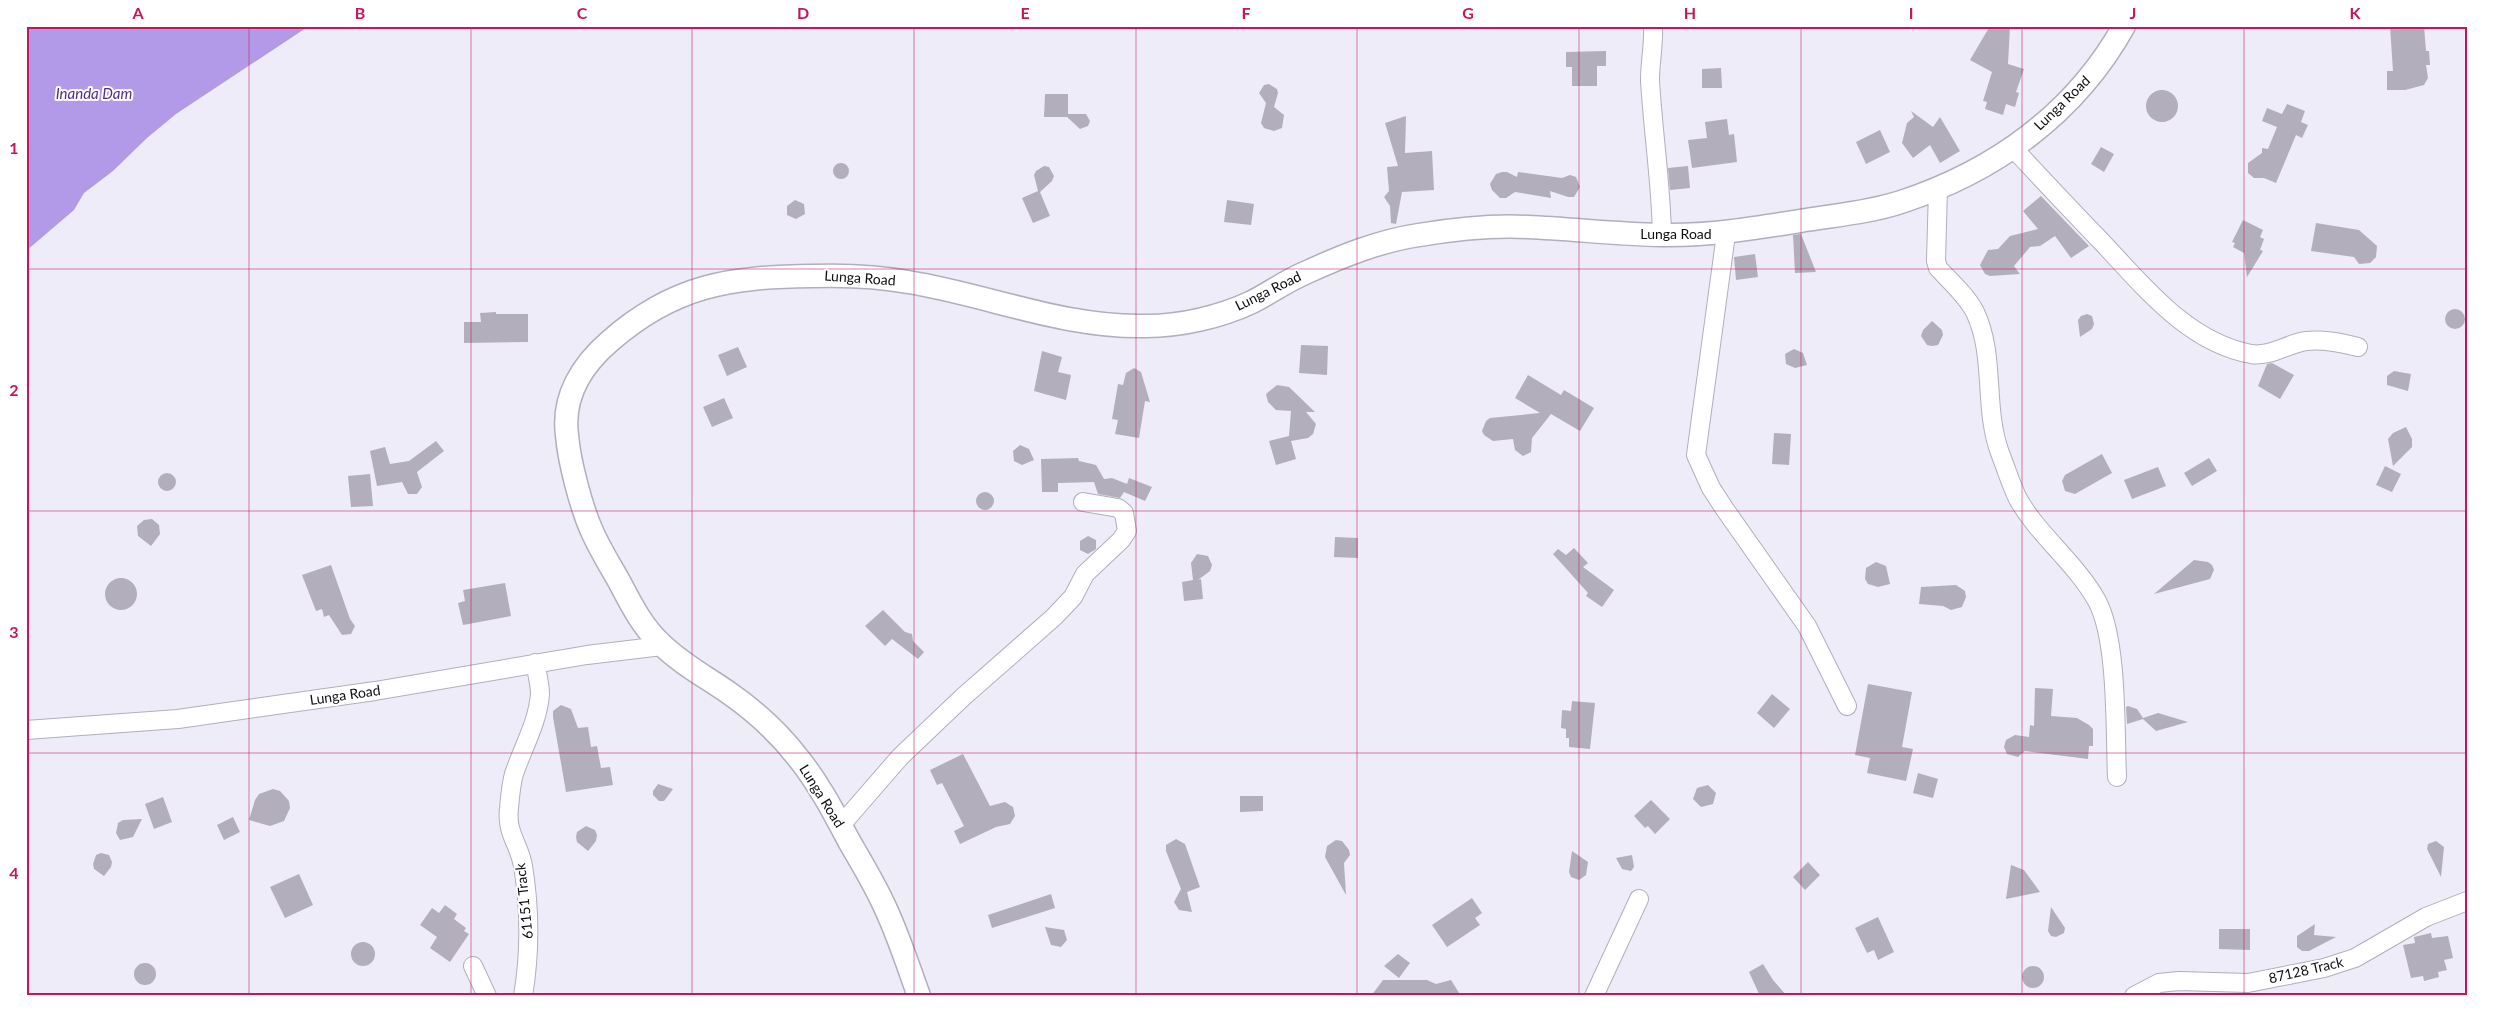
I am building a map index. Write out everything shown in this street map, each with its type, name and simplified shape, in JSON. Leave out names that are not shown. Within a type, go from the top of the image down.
[{"type":"street","points":[[1653,26],[1654,46],[1650,78],[1661,187],[1662,235]]},
{"type":"street","name":"Lunga Road","points":[[919,996],[884,905],[841,825],[802,762],[771,726],[735,697],[662,646],[645,627],[630,602],[590,526],[566,434],[567,406],[576,380],[592,356],[618,333],[651,310],[683,294],[722,281],[766,276],[850,275],[910,282],[1058,319],[1096,324],[1150,327],[1198,320],[1248,304],[1301,274],[1349,254],[1382,242],[1420,235],[1479,227],[1522,226],[1662,235],[1726,234],[1895,204],[1938,188],[2003,156],[2053,116],[2083,85],[2106,57],[2124,26]]},
{"type":"street","points":[[2013,148],[2154,298],[2196,332],[2225,348],[2253,354],[2275,351],[2304,342],[2327,341],[2358,347]]},
{"type":"street","points":[[1938,188],[1936,261],[1938,268],[1974,309],[1983,330],[1988,351],[1994,421],[2002,458],[2018,498],[2040,528],[2073,566],[2097,601],[2105,622],[2111,658],[2117,777]]},
{"type":"street","points":[[1726,234],[1696,455],[1724,508],[1807,626],[1847,706]]},
{"type":"street","points":[[841,825],[900,757],[963,697],[1054,617],[1073,597],[1085,574],[1121,540],[1127,531],[1124,513],[1118,508],[1105,504],[1083,502]]},
{"type":"street","name":"Lunga Road","points":[[26,730],[178,719],[375,691],[535,664],[662,646]]},
{"type":"street","name":"61151 Track","points":[[523,996],[528,960],[523,866],[508,828],[508,821],[514,774],[530,737],[538,706],[540,692],[535,664]]},
{"type":"street","points":[[1594,996],[1640,899]]},
{"type":"street","name":"87128 Track","points":[[2134,996],[2159,983],[2180,981],[2248,983],[2324,968],[2355,958],[2426,917],[2467,901]]},
{"type":"street","points":[[473,966],[487,996]]},
{"type":"water","name":"Inanda Dam","points":[[26,26],[309,26],[176,114],[147,138],[113,171],[84,193],[74,210],[26,251]]},
{"type":"building","points":[[1990,26],[2010,26],[2008,64],[2024,69],[2016,92],[2019,93],[2015,107],[2006,104],[2003,115],[1985,109],[1987,102],[1983,101],[1992,72],[1970,60]]},
{"type":"building","points":[[2390,26],[2424,26],[2426,51],[2429,51],[2430,65],[2426,65],[2428,78],[2424,85],[2405,90],[2387,90],[2387,71],[2393,71]]},
{"type":"building","points":[[1606,51],[1606,66],[1597,66],[1597,86],[1572,86],[1572,67],[1566,67],[1566,52]]},
{"type":"building","points":[[1721,68],[1722,88],[1702,88],[1702,69]]},
{"type":"building","points":[[1269,84],[1277,89],[1278,93],[1274,107],[1284,115],[1282,128],[1274,131],[1264,128],[1261,123],[1266,103],[1259,93],[1264,85]]},
{"type":"building","points":[[2162,90],[2168,91],[2173,95],[2177,100],[2177,112],[2173,117],[2168,121],[2162,122],[2156,121],[2151,117],[2147,112],[2146,106],[2147,100],[2151,95],[2156,91]]},
{"type":"building","points":[[1045,94],[1068,94],[1068,114],[1086,114],[1090,121],[1088,126],[1080,129],[1067,117],[1044,117]]},
{"type":"building","points":[[2287,104],[2305,111],[2301,122],[2308,125],[2302,138],[2296,135],[2276,183],[2264,178],[2254,178],[2248,173],[2248,163],[2262,153],[2262,148],[2268,149],[2277,127],[2262,121],[2267,108],[2282,114]]},
{"type":"building","points":[[1911,111],[1933,127],[1940,117],[1960,151],[1940,163],[1930,145],[1913,158],[1902,143],[1907,123],[1914,117]]},
{"type":"building","points":[[1406,116],[1405,153],[1432,151],[1434,190],[1402,192],[1396,224],[1391,223],[1390,206],[1384,197],[1389,191],[1387,167],[1398,166],[1385,123]]},
{"type":"building","points":[[1727,119],[1729,135],[1734,134],[1737,162],[1692,168],[1688,140],[1707,138],[1705,122]]},
{"type":"building","points":[[1880,130],[1890,152],[1866,164],[1856,142]]},
{"type":"building","points":[[2101,147],[2114,154],[2104,172],[2091,164]]},
{"type":"building","points":[[841,163],[849,171],[841,179],[833,171]]},
{"type":"building","points":[[1044,166],[1049,167],[1054,176],[1052,181],[1040,192],[1050,216],[1033,223],[1022,198],[1038,191],[1034,175],[1036,171]]},
{"type":"building","points":[[1688,166],[1690,188],[1670,190],[1668,168]]},
{"type":"building","points":[[1507,172],[1517,177],[1518,172],[1562,178],[1570,175],[1576,177],[1580,187],[1574,197],[1550,191],[1551,198],[1515,192],[1506,198],[1500,198],[1492,190],[1490,184],[1496,174]]},
{"type":"building","points":[[2041,196],[2089,246],[2071,258],[2055,236],[2040,246],[2030,247],[2014,266],[2020,274],[1990,276],[1985,274],[1980,265],[1988,250],[1998,249],[2010,236],[2038,229],[2023,211]]},
{"type":"building","points":[[795,200],[804,204],[805,214],[796,219],[787,215],[787,206]]},
{"type":"building","points":[[1227,200],[1254,204],[1251,225],[1224,222]]},
{"type":"building","points":[[2243,220],[2263,230],[2260,237],[2264,239],[2260,250],[2263,251],[2247,277],[2244,253],[2233,247],[2235,243],[2232,242]]},
{"type":"building","points":[[2316,223],[2359,230],[2377,246],[2376,257],[2370,263],[2359,264],[2354,257],[2311,251]]},
{"type":"building","points":[[1801,234],[1816,272],[1795,273],[1793,235]]},
{"type":"building","points":[[1755,254],[1758,277],[1736,280],[1734,257]]},
{"type":"building","points":[[2451,309],[2459,309],[2465,315],[2465,323],[2459,329],[2451,329],[2445,323],[2445,315]]},
{"type":"building","points":[[496,312],[496,314],[528,314],[528,342],[464,343],[464,322],[481,322],[480,313]]},
{"type":"building","points":[[2087,314],[2092,316],[2094,324],[2092,329],[2080,337],[2078,320],[2081,316]]},
{"type":"building","points":[[1932,321],[1942,330],[1943,335],[1938,345],[1932,346],[1927,345],[1921,336],[1923,330]]},
{"type":"building","points":[[1301,345],[1328,346],[1327,375],[1299,373]]},
{"type":"building","points":[[738,347],[747,367],[727,376],[718,355]]},
{"type":"building","points":[[1794,349],[1803,353],[1807,365],[1795,368],[1786,364],[1785,354]]},
{"type":"building","points":[[1042,351],[1062,357],[1058,372],[1071,375],[1066,400],[1034,391]]},
{"type":"building","points":[[2272,363],[2294,375],[2280,399],[2258,386],[2267,364]]},
{"type":"building","points":[[1134,368],[1141,372],[1150,402],[1145,401],[1139,438],[1115,434],[1118,420],[1112,419],[1118,384],[1123,385],[1126,373]]},
{"type":"building","points":[[2394,371],[2411,374],[2408,391],[2387,385],[2387,376]]},
{"type":"building","points":[[1528,375],[1561,395],[1564,390],[1594,408],[1580,431],[1551,414],[1532,438],[1531,452],[1523,456],[1515,450],[1513,439],[1493,441],[1484,435],[1482,431],[1486,421],[1490,418],[1540,413],[1515,398]]},
{"type":"building","points":[[1277,385],[1289,387],[1315,412],[1306,412],[1316,424],[1313,434],[1308,438],[1291,441],[1296,459],[1276,465],[1269,441],[1289,436],[1291,411],[1276,410],[1268,402],[1266,394]]},
{"type":"building","points":[[724,398],[733,418],[712,427],[703,407]]},
{"type":"building","points":[[2406,427],[2412,439],[2412,447],[2393,466],[2388,439],[2393,433]]},
{"type":"building","points":[[1774,433],[1791,434],[1789,465],[1772,464]]},
{"type":"building","points":[[436,441],[444,451],[417,472],[422,487],[417,494],[408,494],[402,482],[377,486],[370,451],[385,447],[390,464],[409,461]]},
{"type":"building","points":[[1020,445],[1029,449],[1034,460],[1022,465],[1014,461],[1013,451]]},
{"type":"building","points":[[2102,454],[2112,473],[2075,494],[2065,491],[2062,481],[2065,475]]},
{"type":"building","points":[[1078,458],[1079,461],[1096,465],[1104,479],[1112,478],[1127,484],[1129,478],[1152,487],[1145,501],[1124,492],[1120,498],[1098,494],[1094,482],[1058,483],[1058,492],[1042,492],[1041,459]]},
{"type":"building","points":[[2209,458],[2217,471],[2192,486],[2184,473]]},
{"type":"building","points":[[2385,466],[2401,474],[2392,492],[2376,485]]},
{"type":"building","points":[[2158,467],[2166,486],[2132,499],[2124,480]]},
{"type":"building","points":[[163,473],[171,473],[176,478],[174,489],[163,491],[158,486],[158,478]]},
{"type":"building","points":[[370,474],[373,506],[351,507],[348,476]]},
{"type":"building","points":[[981,492],[989,492],[994,497],[992,508],[981,510],[976,505],[976,497]]},
{"type":"building","points":[[152,519],[159,525],[160,534],[151,546],[138,536],[137,526],[144,520]]},
{"type":"building","points":[[1088,536],[1096,540],[1096,549],[1088,554],[1080,550],[1080,541]]},
{"type":"building","points":[[1335,537],[1358,538],[1358,558],[1334,557]]},
{"type":"building","points":[[1574,548],[1588,563],[1583,567],[1614,590],[1602,607],[1586,596],[1588,593],[1553,554],[1558,549],[1566,555]]},
{"type":"building","points":[[1197,554],[1208,556],[1212,565],[1210,571],[1198,580],[1201,579],[1203,599],[1184,601],[1182,582],[1193,580],[1191,563]]},
{"type":"building","points":[[2194,560],[2208,562],[2212,565],[2214,570],[2210,579],[2154,594]]},
{"type":"building","points":[[1876,562],[1886,566],[1890,584],[1878,587],[1868,584],[1865,579],[1866,568]]},
{"type":"building","points":[[331,565],[350,619],[355,626],[351,634],[342,635],[329,615],[324,617],[322,609],[316,611],[302,575]]},
{"type":"building","points":[[121,578],[132,583],[137,594],[132,605],[121,610],[110,605],[105,594],[110,583]]},
{"type":"building","points":[[505,583],[511,616],[463,625],[458,603],[465,601],[463,590]]},
{"type":"building","points":[[1956,585],[1965,591],[1966,597],[1962,607],[1951,610],[1943,606],[1919,604],[1921,587]]},
{"type":"building","points":[[883,610],[905,632],[912,634],[913,641],[924,652],[918,659],[892,639],[885,646],[865,626]]},
{"type":"building","points":[[1868,684],[1912,692],[1902,747],[1913,749],[1906,781],[1867,773],[1870,758],[1855,755]]},
{"type":"building","points":[[2035,688],[2053,689],[2051,716],[2077,718],[2093,729],[2093,746],[2089,746],[2088,759],[2025,751],[2018,757],[2007,754],[2004,747],[2006,740],[2015,735],[2029,737],[2030,725],[2034,726]]},
{"type":"building","points":[[1772,694],[1790,709],[1774,728],[1757,713]]},
{"type":"building","points":[[1572,701],[1595,703],[1590,749],[1569,747],[1566,729],[1561,728],[1562,710],[1571,711]]},
{"type":"building","points":[[561,705],[571,709],[578,728],[588,727],[591,747],[597,746],[601,768],[610,767],[613,785],[566,792],[553,717],[553,711]]},
{"type":"building","points":[[2126,707],[2137,709],[2143,718],[2158,713],[2188,722],[2156,731],[2143,719],[2127,724]]},
{"type":"building","points":[[963,754],[990,806],[1005,802],[1013,807],[1015,816],[1010,824],[996,827],[960,844],[954,831],[964,826],[942,783],[937,785],[930,770]]},
{"type":"building","points":[[1918,773],[1938,779],[1933,798],[1913,793]]},
{"type":"building","points":[[658,784],[673,789],[664,801],[659,801],[653,795],[653,791]]},
{"type":"building","points":[[1708,785],[1716,793],[1713,804],[1701,807],[1693,799],[1697,788]]},
{"type":"building","points":[[273,789],[280,791],[289,801],[290,808],[284,821],[270,826],[249,820],[255,800],[259,794]]},
{"type":"building","points":[[1240,796],[1263,796],[1263,811],[1240,812]]},
{"type":"building","points":[[163,797],[172,822],[154,829],[145,804]]},
{"type":"building","points":[[1651,800],[1670,819],[1655,834],[1648,826],[1645,828],[1634,816]]},
{"type":"building","points":[[233,817],[240,832],[224,840],[217,825]]},
{"type":"building","points":[[142,819],[133,837],[120,840],[116,833],[118,823],[123,820]]},
{"type":"building","points":[[586,826],[595,830],[597,835],[596,841],[588,851],[577,842],[576,837],[577,832]]},
{"type":"building","points":[[1176,839],[1185,844],[1200,887],[1187,892],[1192,912],[1179,910],[1174,902],[1181,889],[1166,851],[1166,845]]},
{"type":"building","points":[[1336,840],[1342,841],[1349,850],[1350,855],[1344,863],[1346,895],[1325,857],[1327,846]]},
{"type":"building","points":[[2436,841],[2444,847],[2441,877],[2427,849],[2428,844]]},
{"type":"building","points":[[1572,851],[1588,862],[1586,875],[1579,880],[1571,877],[1569,872]]},
{"type":"building","points":[[101,853],[109,855],[112,862],[111,867],[104,876],[94,869],[93,864],[96,855]]},
{"type":"building","points":[[1632,855],[1634,867],[1631,871],[1622,869],[1616,858]]},
{"type":"building","points":[[1808,862],[1820,875],[1805,890],[1793,877]]},
{"type":"building","points":[[2011,865],[2024,870],[2040,892],[2006,899]]},
{"type":"building","points":[[299,874],[313,905],[285,918],[270,887]]},
{"type":"building","points":[[1051,894],[1055,908],[992,928],[988,915]]},
{"type":"building","points":[[1472,898],[1482,913],[1475,918],[1480,925],[1447,947],[1432,925]]},
{"type":"building","points":[[445,905],[457,914],[454,919],[466,928],[464,931],[469,934],[450,962],[430,948],[437,937],[420,925],[432,908],[439,913]]},
{"type":"building","points":[[2051,907],[2065,928],[2064,933],[2056,937],[2051,936],[2048,931]]},
{"type":"building","points":[[1878,917],[1894,952],[1878,960],[1874,950],[1867,953],[1855,928]]},
{"type":"building","points":[[2315,924],[2314,935],[2336,937],[2309,951],[2302,951],[2297,947],[2297,936]]},
{"type":"building","points":[[1045,927],[1064,930],[1067,940],[1061,947],[1051,945]]},
{"type":"building","points":[[2219,929],[2250,929],[2250,950],[2219,949]]},
{"type":"building","points":[[2431,933],[2432,938],[2448,936],[2453,958],[2444,960],[2447,970],[2438,972],[2439,977],[2424,981],[2423,976],[2411,978],[2403,945],[2415,943],[2414,937]]},
{"type":"building","points":[[363,942],[372,945],[375,954],[372,963],[363,966],[354,963],[351,954],[354,945]]},
{"type":"building","points":[[1398,954],[1410,963],[1399,978],[1384,966]]},
{"type":"building","points":[[145,963],[153,966],[156,974],[153,982],[145,985],[137,982],[134,974],[137,966]]},
{"type":"building","points":[[1763,964],[1773,980],[1787,996],[1760,996],[1749,972]]},
{"type":"building","points":[[2033,966],[2041,969],[2044,977],[2041,985],[2033,988],[2025,985],[2022,977],[2025,969]]},
{"type":"building","points":[[1383,980],[1427,980],[1436,984],[1451,980],[1461,996],[1371,996]]}]
